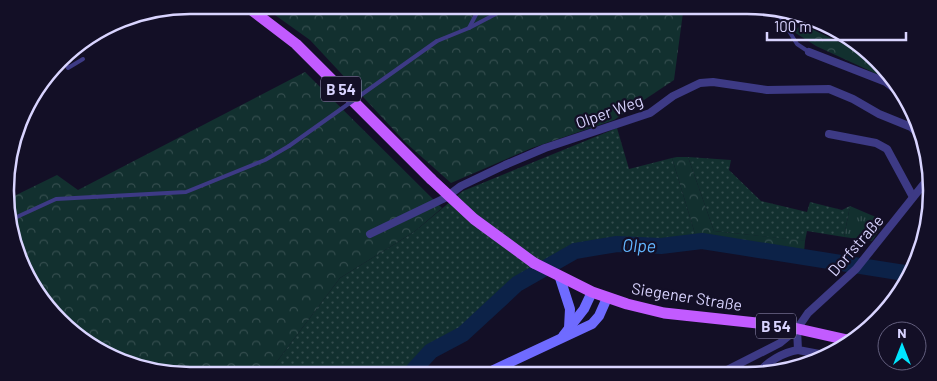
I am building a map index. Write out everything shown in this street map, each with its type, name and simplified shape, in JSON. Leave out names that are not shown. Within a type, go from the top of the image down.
[{"type":"main road","name":"B 54","points":[[258,14],[296,44],[431,179],[474,219],[504,242],[560,278],[607,298]]},
{"type":"main road","name":"Siegener Straße","points":[[607,298],[664,313],[797,329],[842,339]]},
{"type":"street","points":[[809,52],[886,82]]},
{"type":"street","name":"Olper Weg","points":[[370,234],[445,198],[461,186],[505,164],[545,148],[650,113],[673,96],[700,83],[712,82],[767,90],[828,89],[912,128]]},
{"type":"street","points":[[829,134],[876,143],[887,149],[913,197]]},
{"type":"street","name":"Dorfstraße","points":[[731,367],[780,342],[797,329],[808,313],[856,269],[923,185]]},
{"type":"street","points":[[560,278],[570,309],[566,332]]},
{"type":"street","name":"Siegener Straße","points":[[566,332],[584,309],[592,292]]},
{"type":"street","name":"Siegener Straße","points":[[498,367],[566,332],[592,324],[599,316],[607,298]]},
{"type":"street","points":[[797,329],[798,350]]},
{"type":"street","points":[[765,366],[790,351],[798,350],[816,353]]},
{"type":"lane","points":[[469,28],[477,14]]},
{"type":"lane","points":[[16,218],[56,199],[186,192],[265,160],[289,146],[437,41],[469,28],[496,14]]},
{"type":"lane","points":[[780,17],[796,44],[809,52]]},
{"type":"lane","points":[[66,66],[68,68],[83,59]]},
{"type":"green space","points":[[274,14],[683,14],[674,80],[614,120],[532,148],[451,183],[406,143],[310,40]]},
{"type":"green space","points":[[801,24],[849,47],[881,76],[816,46],[794,32]]},
{"type":"green space","points":[[305,72],[442,208],[414,232],[340,278],[273,367],[179,367],[156,364],[134,358],[102,344],[83,331],[58,307],[37,279],[23,247],[15,214],[14,196],[57,175],[78,190]]},
{"type":"green space","points":[[617,128],[629,169],[672,158],[696,237],[662,242],[618,239],[575,247],[515,281],[464,328],[416,358],[410,367],[273,367],[340,278],[414,232],[463,191]]},
{"type":"green space","points":[[688,157],[731,160],[729,170],[761,201],[807,212],[810,202],[842,210],[850,206],[844,237],[807,231],[805,241],[714,231]]},
{"type":"green space","points":[[688,157],[714,231],[805,241],[804,253],[696,237],[672,158]]},
{"type":"green space","points":[[850,206],[885,221],[872,241],[844,237]]},
{"type":"waterway","name":"Olpe","points":[[416,367],[431,351],[463,334],[517,284],[575,251],[617,244],[661,246],[702,241],[903,273]]}]
